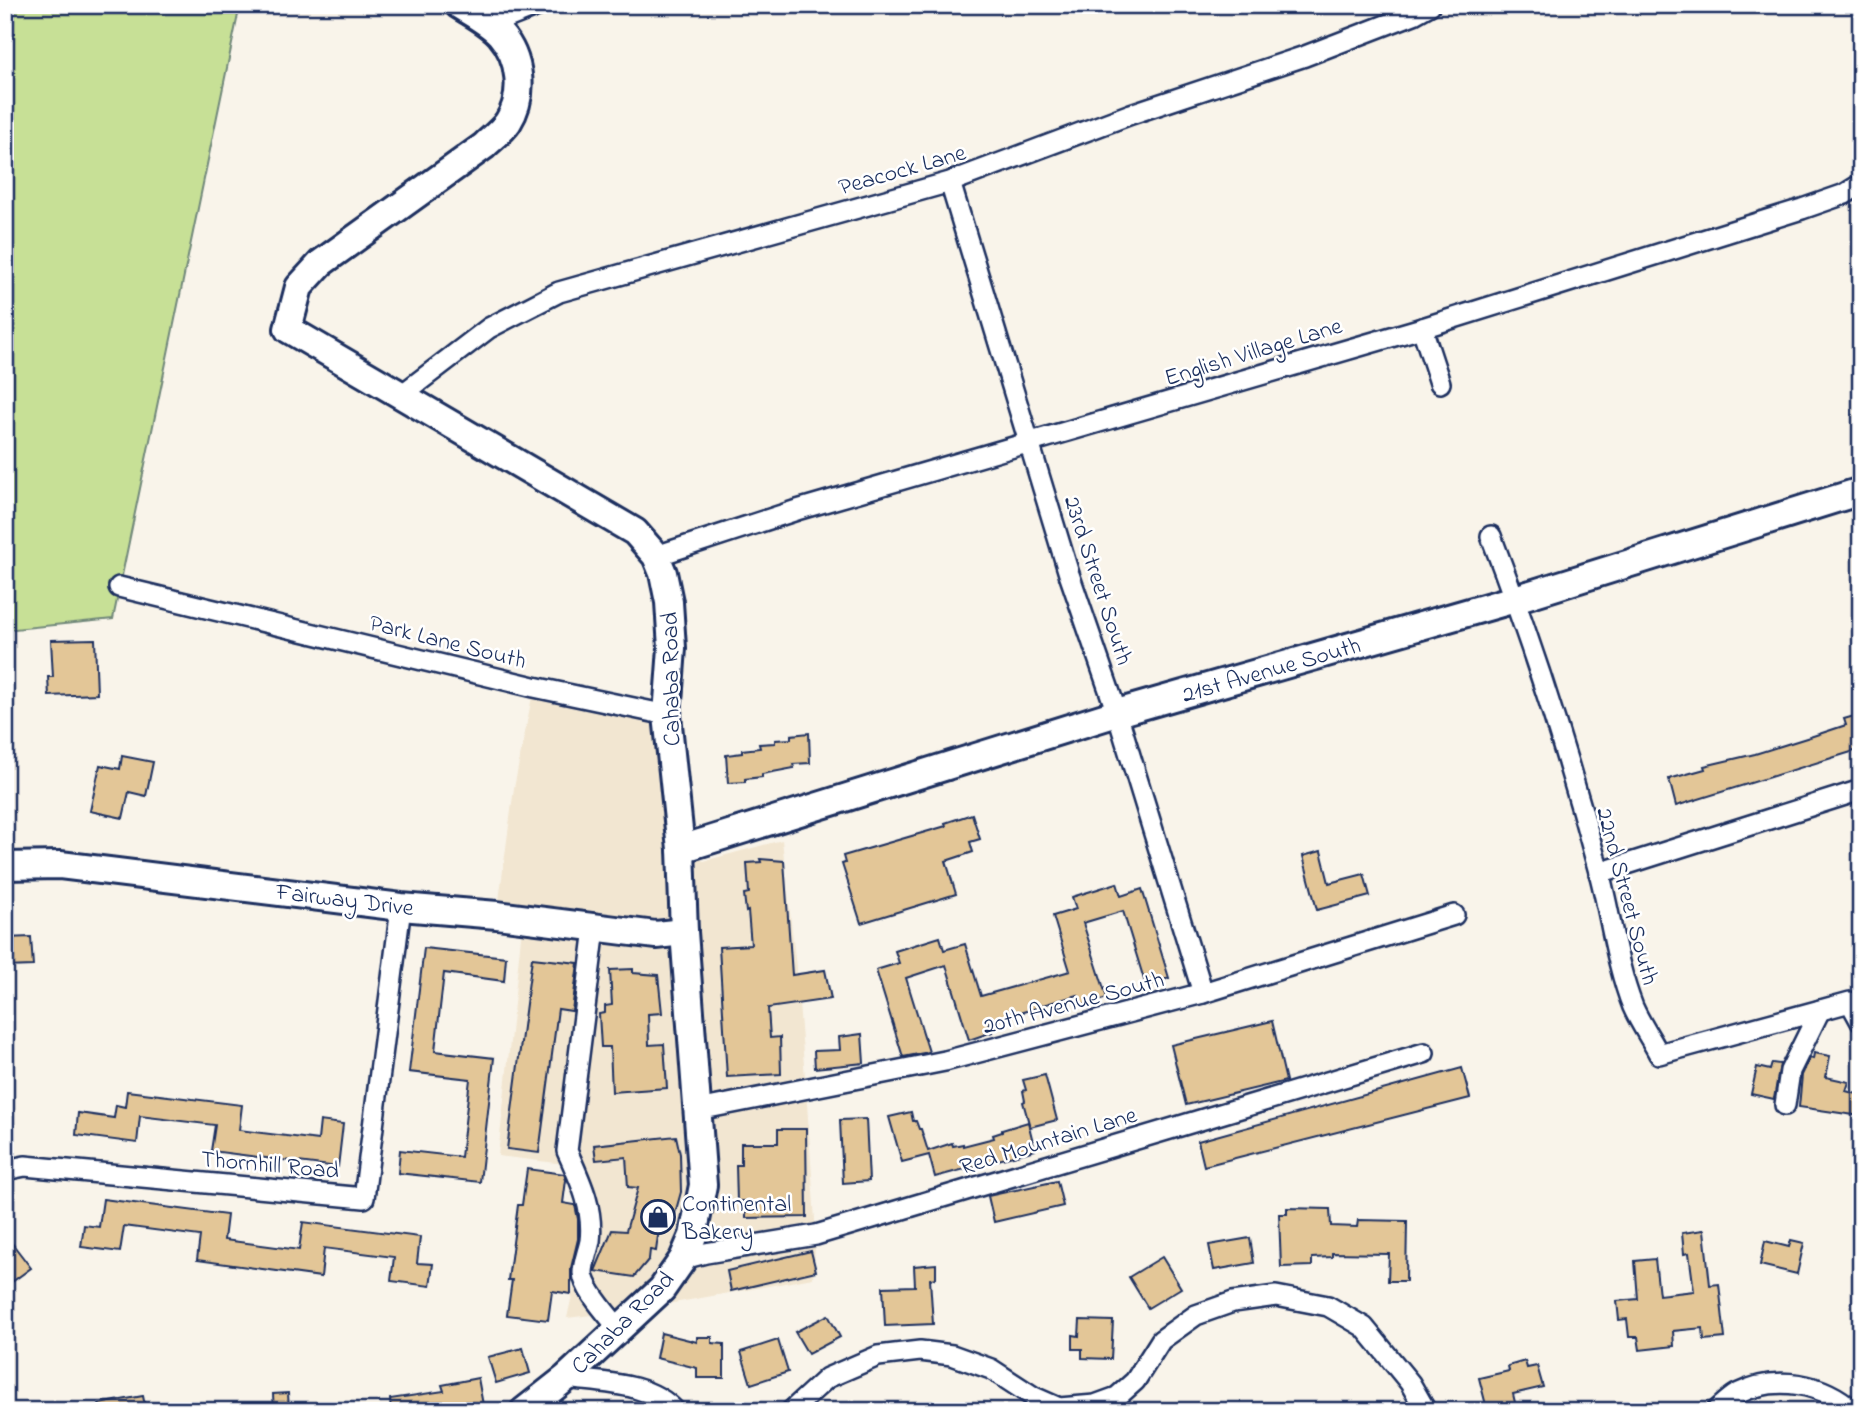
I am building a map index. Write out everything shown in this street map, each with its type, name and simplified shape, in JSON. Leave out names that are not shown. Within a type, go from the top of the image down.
[{"type":"street","name":"Cahaba Road","points":[[459,5],[489,25],[507,44],[517,69],[518,96],[507,124],[484,146],[321,263],[299,287],[288,329],[400,396],[576,495],[635,532],[656,556],[667,592],[671,625],[667,715],[681,849],[684,932],[703,1185],[696,1223],[683,1259],[662,1289],[566,1378],[524,1411]]},
{"type":"street","points":[[489,25],[540,5]]},
{"type":"street","name":"Peacock Lane","points":[[400,396],[489,328],[559,292],[950,182],[1131,114],[1305,56],[1414,14],[1430,5]]},
{"type":"street","name":"23rd Street South","points":[[950,182],[1069,574],[1117,713],[1203,993]]},
{"type":"street","name":"English Village Lane","points":[[656,556],[796,510],[1422,328],[1802,209],[1845,194],[1861,184]]},
{"type":"street","points":[[1422,328],[1440,383]]},
{"type":"street","name":"21st Avenue South","points":[[681,849],[1117,713],[1515,599],[1861,491]]},
{"type":"street","name":"22nd Street South","points":[[1491,536],[1515,599],[1599,873],[1626,986],[1634,1009],[1659,1054],[1850,1002],[1861,1022]]},
{"type":"street","name":"Park Lane South","points":[[119,587],[534,687],[667,715]]},
{"type":"street","points":[[1599,873],[1861,790]]},
{"type":"street","name":"Fairway Drive","points":[[5,866],[60,864],[401,907],[497,915],[656,935],[684,932]]},
{"type":"street","name":"Thornhill Road","points":[[5,1170],[25,1166],[364,1198],[401,907]]},
{"type":"street","name":"20th Avenue South","points":[[698,1110],[945,1061],[1203,993],[1454,915]]},
{"type":"street","points":[[595,928],[567,1151],[591,1213],[590,1239],[583,1275],[593,1296],[619,1329]]},
{"type":"street","points":[[1785,1105],[1790,1071],[1820,1010]]},
{"type":"street","name":"Red Mountain Lane","points":[[683,1259],[706,1252],[816,1235],[1424,1053]]},
{"type":"street","points":[[791,1411],[827,1378],[878,1356],[920,1351],[952,1355],[991,1368],[1034,1397],[1059,1408],[1097,1408],[1117,1397],[1135,1381],[1161,1340],[1196,1315],[1233,1302],[1276,1296],[1328,1306],[1364,1327],[1410,1383],[1426,1411]]},
{"type":"street","points":[[566,1378],[638,1388],[667,1402],[675,1411]]},
{"type":"street","points":[[1716,1411],[1738,1394],[1772,1383],[1798,1383],[1839,1398],[1854,1411]]},
{"type":"shaded area","points":[[534,687],[667,715],[681,849],[704,861],[782,840],[806,1089],[816,1235],[813,1278],[640,1309],[567,1318],[582,1251],[585,1209],[565,1164],[498,1156],[523,918],[497,915],[514,788]]},
{"type":"green space","points":[[5,5],[240,5],[113,619],[5,630]]},
{"type":"building","points":[[95,639],[97,694],[49,696],[48,677],[53,677],[51,640]]},
{"type":"building","points":[[1861,714],[1861,749],[1676,806],[1669,779],[1705,769],[1704,766],[1755,754],[1846,725],[1844,719]]},
{"type":"building","points":[[809,733],[810,763],[793,764],[794,768],[762,774],[762,777],[745,779],[745,782],[728,783],[726,755],[760,748],[759,744],[775,743],[775,740],[791,739],[791,735]]},
{"type":"building","points":[[122,756],[153,762],[146,796],[129,792],[123,818],[90,811],[100,765],[120,769]]},
{"type":"building","points":[[972,814],[980,839],[970,842],[973,852],[946,861],[956,894],[861,923],[842,864],[845,863],[843,856],[946,826],[945,823]]},
{"type":"building","points":[[1321,851],[1329,883],[1364,874],[1370,896],[1317,910],[1303,856]]},
{"type":"building","points":[[760,859],[784,861],[792,975],[825,970],[831,999],[768,1008],[770,1038],[780,1037],[781,1074],[727,1077],[719,947],[751,945],[744,894],[749,893],[747,863],[761,862]]},
{"type":"building","points":[[1117,883],[1121,896],[1142,889],[1169,978],[1146,986],[1123,911],[1083,923],[1107,998],[1081,1006],[1078,995],[1039,1006],[989,1022],[992,1032],[969,1040],[946,965],[906,978],[929,1052],[903,1057],[876,970],[899,963],[895,951],[940,937],[944,950],[965,944],[981,996],[1070,971],[1053,916],[1076,909],[1072,897]]},
{"type":"building","points":[[31,937],[33,966],[5,967],[5,938]]},
{"type":"building","points":[[424,948],[506,957],[504,981],[444,973],[435,1051],[494,1058],[480,1182],[398,1173],[400,1150],[461,1157],[470,1079],[409,1072]]},
{"type":"building","points":[[532,958],[578,963],[572,1011],[558,1009],[539,1153],[507,1149]]},
{"type":"building","points":[[633,969],[633,973],[658,975],[662,1013],[648,1014],[649,1045],[664,1044],[667,1088],[612,1092],[610,1047],[601,1047],[599,1014],[605,1013],[605,1006],[612,1005],[610,970]]},
{"type":"building","points":[[1272,1021],[1286,1081],[1186,1105],[1171,1045]]},
{"type":"building","points":[[862,1034],[864,1063],[815,1068],[814,1051],[840,1050],[839,1037]]},
{"type":"building","points":[[1814,1053],[1830,1056],[1826,1077],[1849,1082],[1846,1091],[1861,1095],[1861,1116],[1799,1107],[1802,1075]]},
{"type":"building","points":[[1772,1063],[1780,1064],[1774,1099],[1751,1094],[1757,1067],[1770,1070]]},
{"type":"building","points":[[1462,1068],[1470,1098],[1204,1166],[1198,1141]]},
{"type":"building","points":[[1045,1075],[1057,1120],[1030,1127],[1023,1102],[1023,1091],[1026,1090],[1023,1080]]},
{"type":"building","points":[[127,1091],[242,1105],[239,1130],[318,1140],[320,1121],[343,1124],[338,1167],[211,1151],[215,1125],[140,1116],[137,1143],[76,1135],[78,1113],[114,1118],[116,1105],[125,1107]]},
{"type":"building","points":[[911,1112],[913,1121],[916,1121],[921,1129],[928,1151],[952,1143],[953,1146],[963,1146],[994,1138],[993,1135],[1002,1130],[1028,1122],[1035,1150],[935,1177],[929,1155],[902,1162],[889,1117]]},
{"type":"building","points":[[866,1119],[869,1181],[843,1183],[840,1120]]},
{"type":"building","points":[[778,1129],[806,1129],[807,1217],[746,1218],[746,1201],[737,1201],[736,1165],[741,1165],[741,1143],[778,1143]]},
{"type":"building","points":[[676,1136],[680,1154],[681,1192],[671,1228],[658,1236],[656,1251],[650,1250],[649,1259],[634,1277],[595,1271],[612,1230],[626,1231],[638,1188],[628,1187],[626,1157],[596,1160],[594,1145]]},
{"type":"building","points":[[527,1169],[564,1174],[566,1180],[563,1203],[575,1205],[578,1219],[578,1239],[571,1268],[571,1294],[552,1291],[548,1320],[507,1315],[512,1280],[508,1280],[518,1205],[522,1205]]},
{"type":"building","points":[[1057,1181],[1063,1206],[994,1222],[988,1196]]},
{"type":"building","points":[[103,1199],[227,1215],[224,1240],[299,1250],[303,1222],[420,1237],[417,1263],[433,1264],[430,1286],[391,1281],[394,1257],[324,1248],[321,1277],[197,1260],[200,1236],[124,1226],[120,1252],[81,1247],[84,1225],[99,1227]]},
{"type":"building","points":[[1287,1208],[1330,1209],[1331,1226],[1357,1227],[1358,1220],[1407,1221],[1406,1281],[1388,1281],[1389,1254],[1332,1253],[1332,1257],[1312,1258],[1312,1266],[1281,1267],[1279,1214],[1287,1214]]},
{"type":"building","points":[[1704,1230],[1710,1285],[1719,1284],[1725,1338],[1704,1340],[1703,1328],[1673,1331],[1674,1346],[1640,1350],[1638,1337],[1629,1337],[1627,1319],[1619,1320],[1617,1301],[1638,1299],[1635,1261],[1655,1259],[1659,1295],[1694,1291],[1689,1253],[1684,1254],[1682,1233]]},
{"type":"building","points":[[5,1234],[31,1268],[5,1287]]},
{"type":"building","points":[[1250,1238],[1254,1263],[1214,1270],[1209,1245]]},
{"type":"building","points":[[1791,1240],[1804,1243],[1797,1274],[1760,1265],[1765,1241],[1789,1247]]},
{"type":"building","points":[[811,1251],[816,1271],[731,1291],[727,1271]]},
{"type":"building","points":[[1162,1257],[1181,1288],[1148,1308],[1129,1277]]},
{"type":"building","points":[[936,1264],[936,1278],[930,1279],[933,1324],[885,1326],[883,1287],[915,1286],[914,1266]]},
{"type":"building","points":[[828,1315],[840,1337],[808,1354],[795,1332]]},
{"type":"building","points":[[1080,1320],[1113,1321],[1111,1359],[1082,1358],[1082,1349],[1073,1349],[1073,1335],[1079,1336]]},
{"type":"building","points":[[661,1333],[697,1342],[697,1337],[712,1337],[712,1343],[724,1344],[724,1378],[697,1378],[697,1368],[656,1358]]},
{"type":"building","points":[[778,1340],[788,1372],[751,1384],[741,1352]]},
{"type":"building","points":[[523,1348],[530,1373],[496,1383],[488,1357]]},
{"type":"building","points":[[1525,1361],[1527,1368],[1537,1366],[1543,1387],[1513,1394],[1517,1411],[1498,1411],[1496,1406],[1487,1409],[1479,1378],[1509,1371],[1508,1366]]},
{"type":"building","points":[[478,1378],[483,1405],[476,1406],[477,1411],[391,1411],[390,1399],[444,1391],[442,1385]]},
{"type":"building","points":[[288,1393],[289,1411],[274,1411],[273,1394]]},
{"type":"building","points":[[143,1396],[146,1411],[100,1411],[99,1404]]},
{"type":"place","name":"Continental Bakery","points":[[658,1217]]}]
